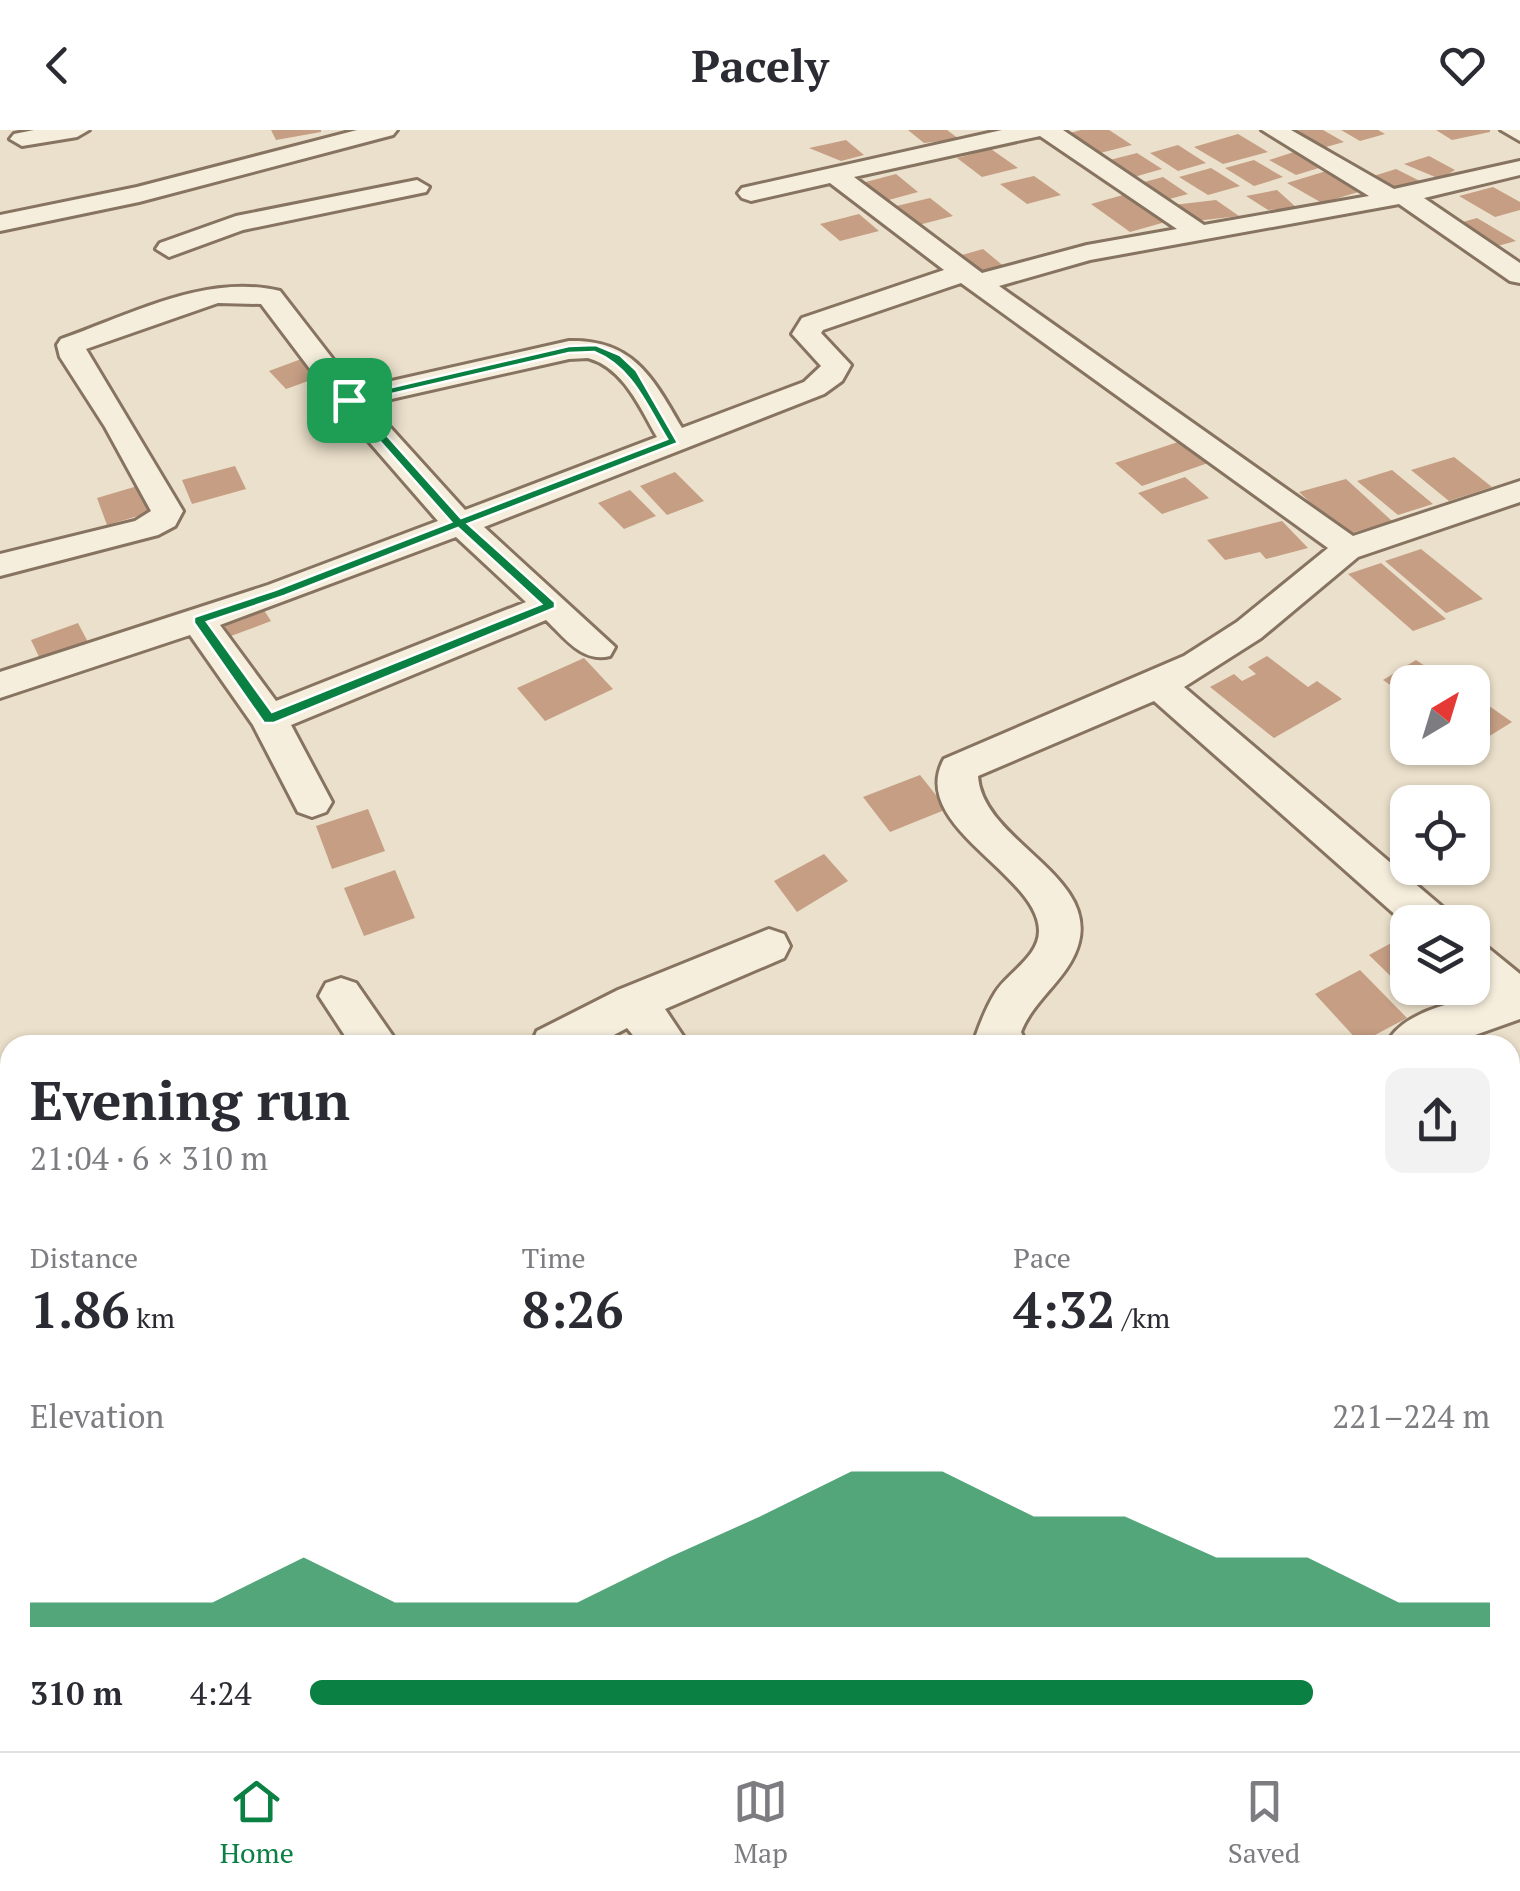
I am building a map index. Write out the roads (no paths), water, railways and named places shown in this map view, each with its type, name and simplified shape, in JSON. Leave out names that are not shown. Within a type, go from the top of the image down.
[{"type":"street","points":[[22,140],[78,130]]},
{"type":"street","points":[[0,223],[116,200],[386,130]]},
{"type":"street","points":[[751,194],[1034,130]]},
{"type":"street","points":[[1047,130],[1198,232]]},
{"type":"street","points":[[1274,130],[1397,197],[1520,275]]},
{"type":"street","points":[[1513,130],[1520,134]]},
{"type":"street","points":[[250,167],[278,214]]},
{"type":"street","points":[[0,685],[280,593],[814,388],[832,376],[836,365],[806,334],[812,324],[973,277],[1397,197],[1520,168]]},
{"type":"street","points":[[833,174],[1020,314],[1340,541],[1346,550]]},
{"type":"street","points":[[151,237],[211,232],[417,186]]},
{"type":"street","points":[[116,200],[215,296]]},
{"type":"street","points":[[0,565],[146,528],[162,519],[167,511],[74,357],[71,345],[215,296],[246,292],[270,297],[349,400],[459,523],[597,647]]},
{"type":"street","points":[[349,400],[569,350],[596,349],[616,357],[632,372],[674,441]]},
{"type":"street","points":[[998,1035],[1012,1002],[1048,964],[1060,928],[1048,896],[978,827],[956,783],[958,770],[1197,664],[1249,630],[1346,550],[1520,490]]},
{"type":"street","points":[[269,719],[550,605]]},
{"type":"street","points":[[198,620],[269,719],[312,802]]},
{"type":"street","points":[[1157,684],[1411,905]]},
{"type":"street","points":[[572,1035],[634,1003],[769,946]]},
{"type":"street","points":[[1490,974],[1520,1000]]},
{"type":"street","points":[[341,996],[370,1035]]},
{"type":"street","points":[[1425,1035],[1441,1026],[1520,1000]]},
{"type":"street","points":[[634,1003],[659,1035]]}]
